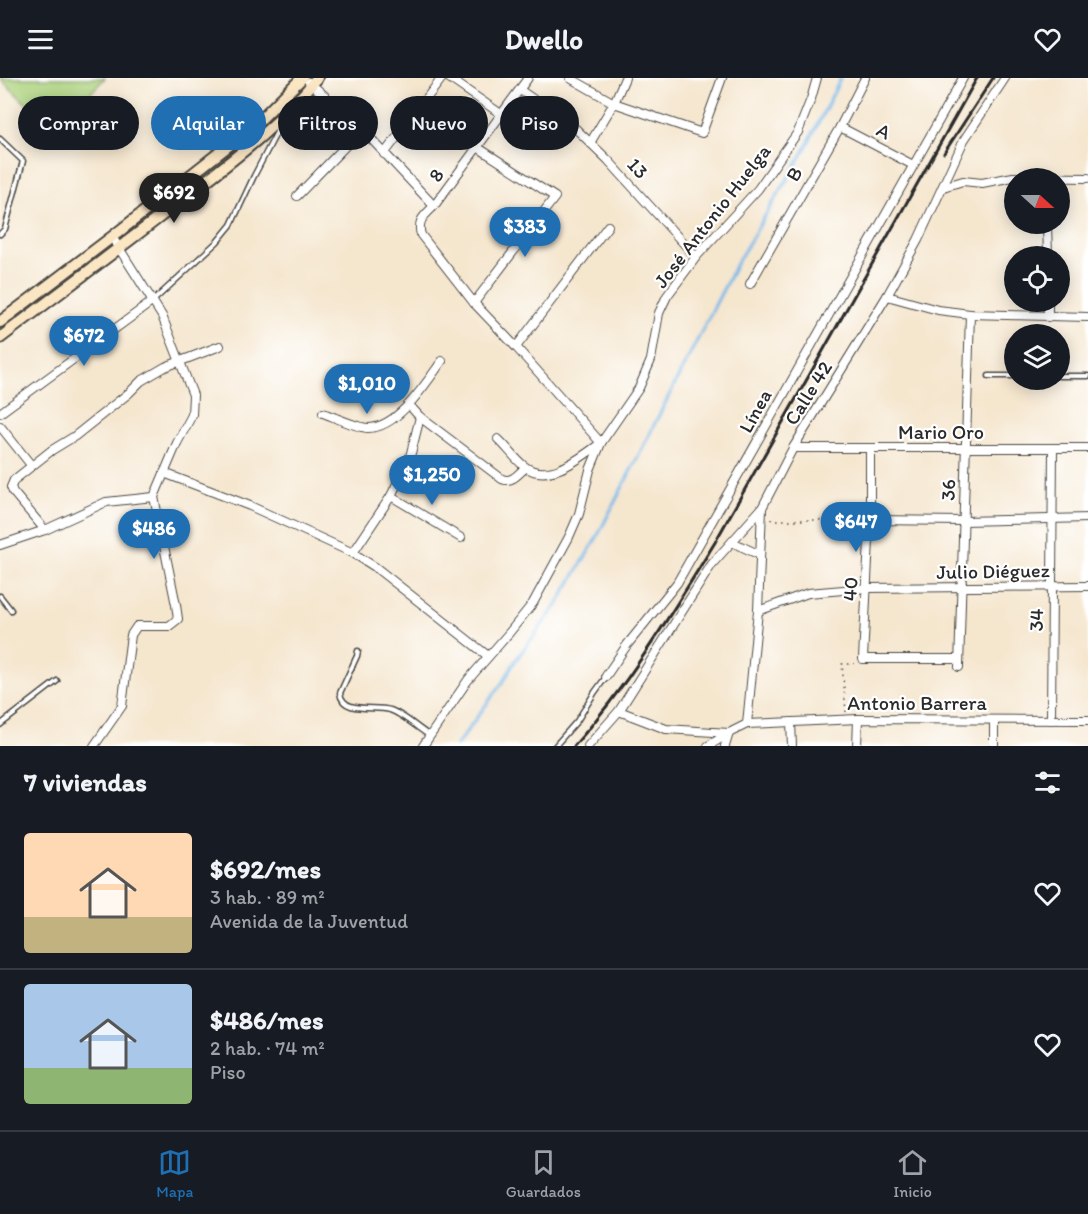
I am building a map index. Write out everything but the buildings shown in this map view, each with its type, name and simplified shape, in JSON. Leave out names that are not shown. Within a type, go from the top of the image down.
[{"type":"main road","points":[[298,96],[309,80]]},
{"type":"main road","points":[[0,322],[112,237],[309,80]]},
{"type":"main road","points":[[0,338],[259,140],[278,121]]},
{"type":"street","points":[[384,154],[442,78]]},
{"type":"street","points":[[449,78],[500,113]]},
{"type":"street","name":"8","points":[[515,96],[528,78]]},
{"type":"street","points":[[570,78],[614,103],[702,133],[722,78]]},
{"type":"street","points":[[590,143],[614,103],[625,78]]},
{"type":"street","name":"José Antonio Huelga","points":[[423,746],[468,680],[533,603],[579,514],[590,470],[601,443],[639,388],[651,360],[659,313],[667,296],[696,257],[758,189],[798,132],[817,78]]},
{"type":"street","name":"B","points":[[750,284],[840,127],[865,78]]},
{"type":"street","name":"Línea","points":[[606,676],[627,645],[678,583],[963,78]]},
{"type":"street","name":"Calle 42","points":[[747,724],[758,611],[762,508],[793,448],[887,296],[918,240],[964,140],[1005,78]]},
{"type":"street","points":[[309,80],[326,96]]},
{"type":"street","name":"13","points":[[520,90],[574,128],[608,160],[696,257]]},
{"type":"street","name":"8","points":[[488,132],[500,115]]},
{"type":"street","name":"A","points":[[840,127],[913,165]]},
{"type":"street","points":[[378,147],[434,206]]},
{"type":"street","points":[[297,196],[342,150]]},
{"type":"street","name":"8","points":[[474,303],[421,235],[419,227],[422,219],[475,150]]},
{"type":"street","points":[[482,150],[555,197],[474,303],[601,443],[565,468],[552,472],[540,472],[525,468],[498,438]]},
{"type":"street","points":[[950,170],[963,181]]},
{"type":"street","points":[[1070,178],[1088,178]]},
{"type":"street","points":[[943,187],[963,181],[982,183],[1004,179]]},
{"type":"street","points":[[516,347],[608,226]]},
{"type":"street","points":[[94,746],[122,706],[131,635],[137,626],[169,626],[178,619],[154,497],[177,443],[192,415],[193,395],[162,316],[112,237]]},
{"type":"street","points":[[887,296],[938,309],[970,314],[1088,317]]},
{"type":"street","points":[[0,413],[153,301]]},
{"type":"street","points":[[1048,312],[1048,317]]},
{"type":"street","name":"36","points":[[863,659],[959,663],[970,314]]},
{"type":"street","points":[[45,530],[13,492],[11,487],[14,480],[31,465],[75,436],[141,381],[180,361],[220,346]]},
{"type":"street","points":[[323,413],[366,429],[382,426],[409,405],[442,361]]},
{"type":"street","points":[[409,405],[420,417],[502,479],[512,480],[525,468]]},
{"type":"street","points":[[353,553],[391,496],[410,457],[420,417]]},
{"type":"street","points":[[0,426],[31,465]]},
{"type":"street","name":"Mario Oro","points":[[793,448],[1088,448]]},
{"type":"street","name":"40","points":[[863,659],[870,520],[870,448]]},
{"type":"street","name":"34","points":[[1051,720],[1053,448]]},
{"type":"street","points":[[164,473],[250,506],[353,553],[375,567],[488,656]]},
{"type":"street","points":[[391,496],[461,538]]},
{"type":"street","points":[[0,545],[45,530],[106,502],[154,497]]},
{"type":"street","points":[[588,746],[619,711],[712,564],[762,508]]},
{"type":"street","points":[[870,520],[963,521],[1088,518]]},
{"type":"street","points":[[732,542],[760,555]]},
{"type":"street","name":"Julio Diéguez","points":[[758,611],[808,593],[867,588],[1088,586]]},
{"type":"street","points":[[619,711],[666,729],[729,733]]},
{"type":"street","name":"Antonio Barrera","points":[[747,724],[847,719],[1088,720]]},
{"type":"street","points":[[857,746],[858,719]]},
{"type":"street","points":[[994,720],[994,746]]},
{"type":"street","points":[[791,722],[792,746]]},
{"type":"street","points":[[708,746],[747,724]]},
{"type":"street","points":[[725,746],[729,733]]},
{"type":"lane","points":[[153,301],[217,242],[231,225],[278,131]]},
{"type":"lane","points":[[0,139],[23,161],[4,229],[0,234]]},
{"type":"lane","points":[[989,376],[1004,376]]},
{"type":"lane","points":[[1070,376],[1088,376]]},
{"type":"lane","points":[[0,596],[11,610]]},
{"type":"lane","points":[[358,651],[340,693],[343,703],[360,709],[392,710],[431,736]]},
{"type":"lane","name":"Línea","points":[[555,746],[577,721],[606,676]]},
{"type":"lane","points":[[0,725],[57,681]]},
{"type":"path","points":[[761,520],[870,520]]},
{"type":"path","points":[[847,719],[842,664],[860,664],[863,659]]},
{"type":"green space","points":[[0,78],[105,78],[88,96],[18,96]]},
{"type":"waterway","points":[[456,746],[557,605],[596,539],[736,264],[802,155],[841,78]]},
{"type":"railway","points":[[574,746],[631,673],[714,544],[977,78]]},
{"type":"railway","points":[[944,153],[993,78]]}]
